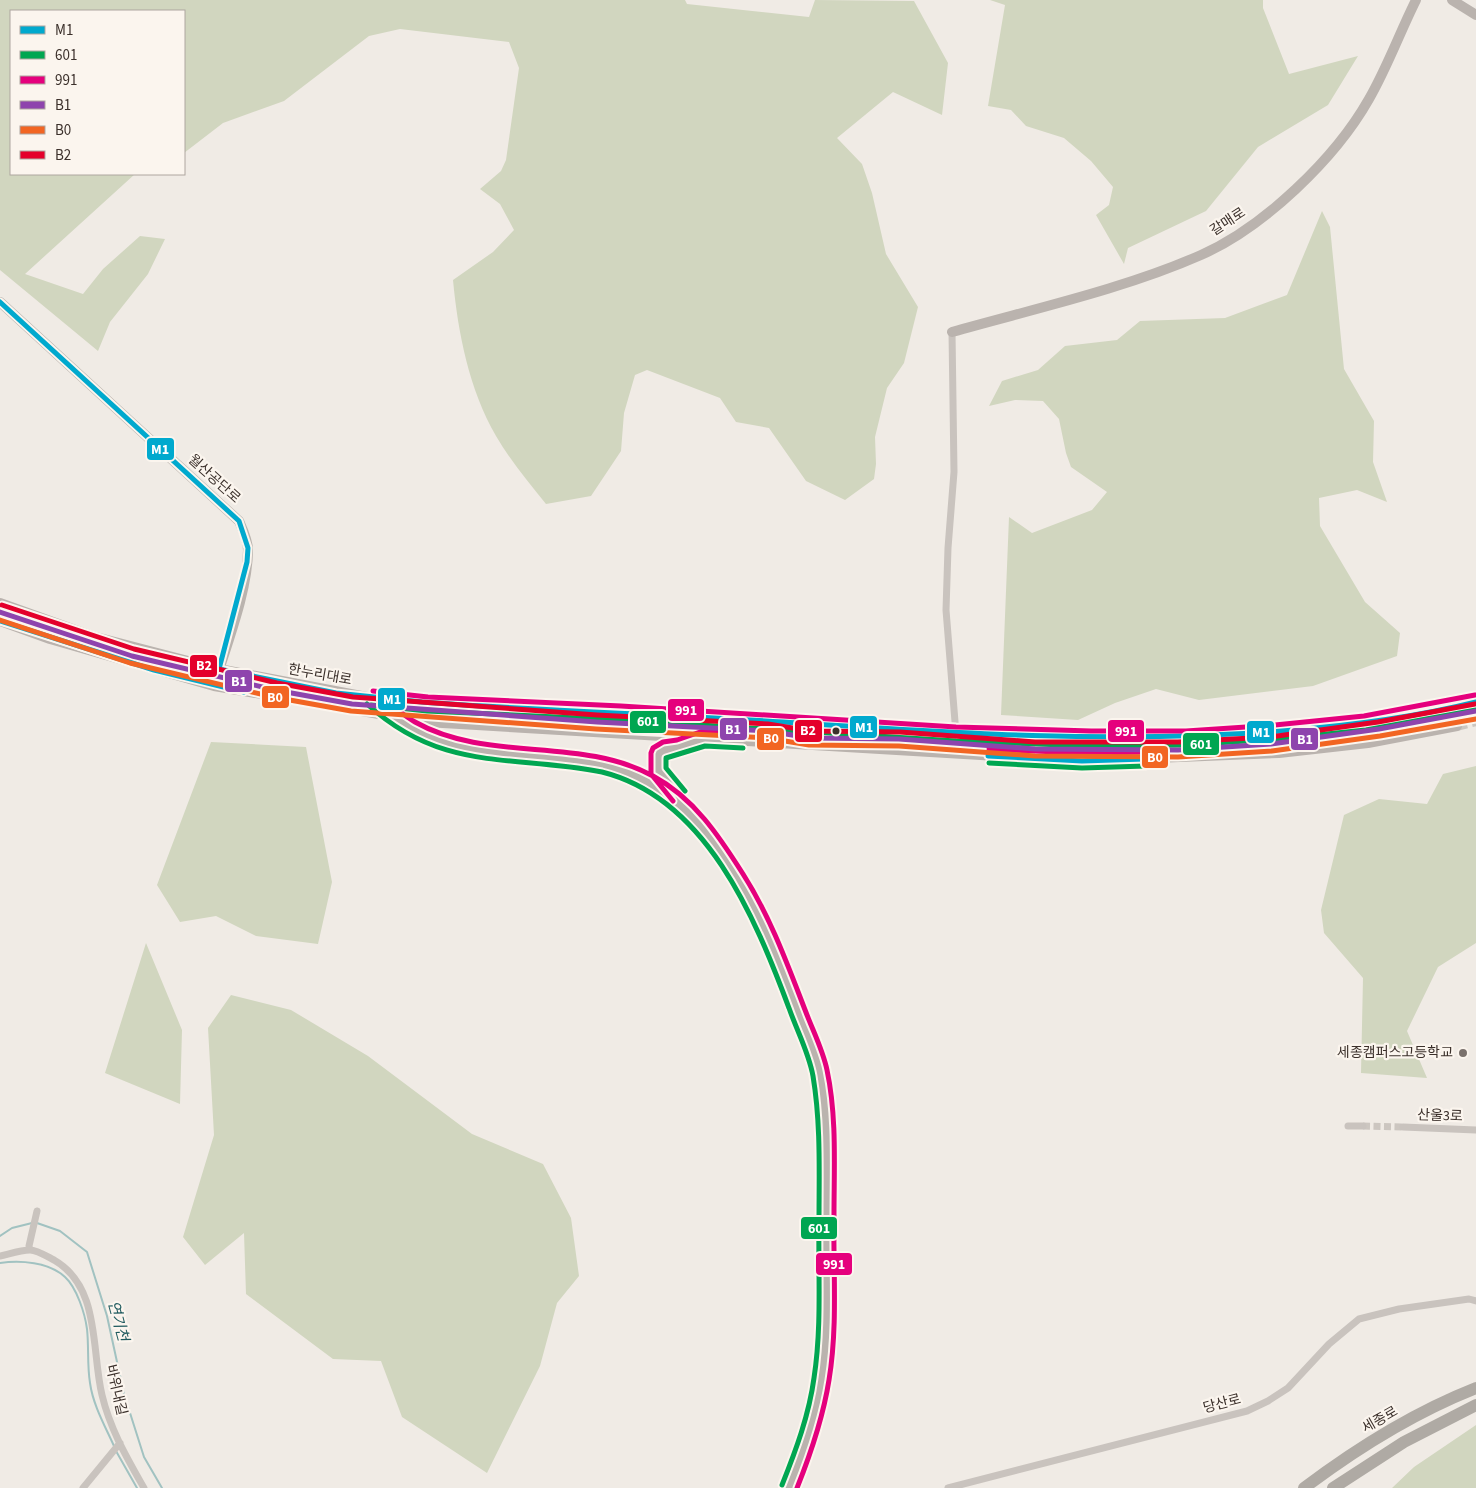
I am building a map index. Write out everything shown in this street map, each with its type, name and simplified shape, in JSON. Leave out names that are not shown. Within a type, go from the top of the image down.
[{"type":"highway","name":"세종로","points":[[1304,1488],[1335,1464],[1393,1428],[1476,1388]]},
{"type":"highway","points":[[1332,1488],[1404,1442],[1476,1405]]},
{"type":"street","name":"갈매로","points":[[952,332],[1150,275],[1202,254],[1250,225],[1314,172],[1347,131],[1369,99],[1416,0]]},
{"type":"street","points":[[1452,0],[1476,15]]},
{"type":"street","name":"월산공단로","points":[[0,302],[239,521],[248,548],[247,562],[244,580],[214,686]]},
{"type":"street","points":[[952,332],[954,472],[948,548],[946,610],[956,734]]},
{"type":"street","name":"한누리대로","points":[[0,603],[92,636],[219,669],[372,698],[427,704],[621,713],[956,734],[1091,739],[1186,738],[1366,724],[1454,708]]},
{"type":"street","points":[[0,621],[50,639],[214,686],[426,722],[704,738],[958,756],[1082,761],[1279,753],[1368,743],[1457,726]]},
{"type":"street","points":[[372,698],[389,716],[416,732],[448,745],[475,751],[600,763],[631,773],[663,790],[688,810]]},
{"type":"street","points":[[704,738],[679,747],[665,749],[658,754],[658,771],[722,854],[763,922],[779,956],[819,1070],[827,1128],[824,1361],[817,1404],[789,1488]]},
{"type":"street","points":[[1348,1126],[1363,1126]]},
{"type":"street","name":"산울3로","points":[[1403,1127],[1476,1130]]},
{"type":"street","points":[[0,1256],[30,1248],[37,1211]]},
{"type":"street","name":"바위내길","points":[[30,1248],[60,1264],[82,1289],[95,1338],[102,1395],[117,1447],[144,1488]]},
{"type":"street","name":"당산로","points":[[948,1488],[1247,1411],[1268,1401],[1288,1388],[1329,1344],[1360,1319],[1399,1309],[1469,1299],[1476,1301]]},
{"type":"street","points":[[83,1488],[117,1447]]},
{"type":"green space","points":[[0,0],[685,0],[687,4],[809,17],[815,0],[914,1],[948,63],[942,115],[893,92],[837,138],[862,164],[872,193],[886,254],[918,307],[904,363],[887,388],[875,437],[876,464],[874,479],[845,500],[806,481],[769,428],[736,422],[720,398],[647,370],[635,375],[624,413],[621,451],[591,496],[546,504],[520,471],[496,436],[472,380],[458,320],[453,280],[493,252],[514,230],[500,204],[480,189],[501,171],[506,160],[519,68],[509,42],[400,29],[369,36],[284,101],[223,123],[185,152],[185,10],[10,10],[10,175],[134,175],[25,274],[83,294],[103,269],[140,236],[165,239],[148,274],[110,322],[98,351],[0,270]]},
{"type":"green space","points":[[990,0],[1263,0],[1263,8],[1289,74],[1358,56],[1328,105],[1258,147],[1206,211],[1128,248],[1124,264],[1096,215],[1109,205],[1113,187],[1091,161],[1064,138],[1026,126],[1011,110],[988,106],[1005,5]]},
{"type":"green space","points":[[1322,211],[1330,227],[1344,369],[1374,421],[1373,462],[1387,502],[1357,490],[1319,498],[1320,526],[1365,602],[1400,633],[1397,656],[1313,686],[1199,700],[1156,689],[1115,703],[1078,720],[1001,715],[1009,517],[1032,533],[1092,510],[1107,492],[1071,467],[1059,419],[1043,401],[1015,400],[989,406],[1002,381],[1038,370],[1065,346],[1117,340],[1140,321],[1225,318],[1287,295]]},
{"type":"green space","points":[[211,742],[306,747],[332,882],[318,944],[256,936],[216,916],[180,922],[157,885]]},
{"type":"green space","points":[[1476,766],[1476,943],[1438,967],[1407,1031],[1427,1078],[1361,1073],[1363,978],[1324,933],[1321,910],[1344,815],[1379,799],[1427,804],[1443,774]]},
{"type":"green space","points":[[146,943],[182,1030],[180,1104],[105,1073]]},
{"type":"green space","points":[[231,995],[291,1010],[368,1056],[472,1134],[543,1164],[571,1218],[579,1276],[557,1303],[540,1366],[487,1473],[402,1417],[381,1361],[333,1359],[246,1294],[244,1233],[205,1265],[183,1237],[214,1135],[208,1028]]},
{"type":"green space","points":[[1476,1425],[1476,1488],[1392,1488],[1414,1467]]},
{"type":"waterway","name":"연기천","points":[[0,1236],[12,1228],[32,1223]]},
{"type":"waterway","name":"연기천","points":[[37,1223],[60,1231],[87,1252],[107,1316],[124,1394],[144,1457],[162,1488]]},
{"type":"waterway","points":[[0,1263],[25,1262],[43,1265],[65,1277],[73,1288],[80,1302],[86,1323],[89,1376],[94,1399],[114,1446]]},
{"type":"waterway","points":[[116,1451],[137,1488]]},
{"type":"tunnel","points":[[1454,708],[1476,702]]},
{"type":"tunnel","points":[[1457,726],[1476,721]]},
{"type":"tunnel","points":[[1363,1126],[1403,1127]]},
{"type":"transit line","name":"M1","points":[[0,302],[239,521],[248,548],[247,562],[219,669],[336,693],[422,702],[1032,736],[1157,737],[1282,731],[1379,721],[1428,713],[1476,702]]},
{"type":"transit line","name":"B2","points":[[2,605],[134,649],[277,683],[353,697],[597,715],[768,724],[811,731],[900,732],[1035,742],[1178,742],[1270,737],[1378,722],[1475,704]]},
{"type":"transit line","name":"B1","points":[[0,612],[132,656],[275,690],[352,704],[597,722],[768,731],[810,738],[899,739],[1035,749],[1178,750],[1271,744],[1379,729],[1476,711]]},
{"type":"transit line","name":"B0","points":[[0,620],[130,663],[273,697],[351,711],[596,729],[767,738],[809,745],[899,746],[1035,756],[1178,757],[1272,751],[1380,736],[1476,719]]},
{"type":"transit line","name":"M1","points":[[0,621],[154,670],[244,692]]},
{"type":"transit line","name":"991","points":[[373,691],[428,697],[621,706],[956,727],[1091,731],[1186,731],[1275,725],[1364,716],[1475,695]]},
{"type":"transit line","name":"991","points":[[377,692],[410,719],[443,734],[503,747],[595,756],[625,764],[653,776],[681,795],[715,832],[753,891],[771,925],[823,1056],[830,1088],[834,1124],[832,1360],[820,1422],[797,1488]]},
{"type":"transit line","name":"601","points":[[367,704],[395,726],[423,741],[450,751],[478,757],[602,772],[639,786],[670,807],[698,834],[722,866],[742,900],[760,936],[806,1050],[816,1094],[819,1167],[818,1339],[812,1392],[797,1446],[782,1485]]},
{"type":"transit line","name":"601","points":[[371,705],[427,711],[621,720],[956,741],[1091,746],[1186,745],[1277,739],[1366,730],[1476,710]]},
{"type":"transit line","name":"991","points":[[673,801],[651,774],[651,753],[653,748],[663,742],[677,740],[703,731],[745,734]]},
{"type":"transit line","name":"601","points":[[685,791],[666,768],[666,758],[705,746],[743,748]]},
{"type":"transit line","name":"991","points":[[989,749],[1082,753],[1146,752]]},
{"type":"transit line","name":"M1","points":[[988,756],[1082,761],[1145,759]]},
{"type":"transit line","name":"601","points":[[989,763],[1082,768],[1146,766]]},
{"type":"place","name":"세종캠퍼스고등학교","points":[[1463,1053]]}]
